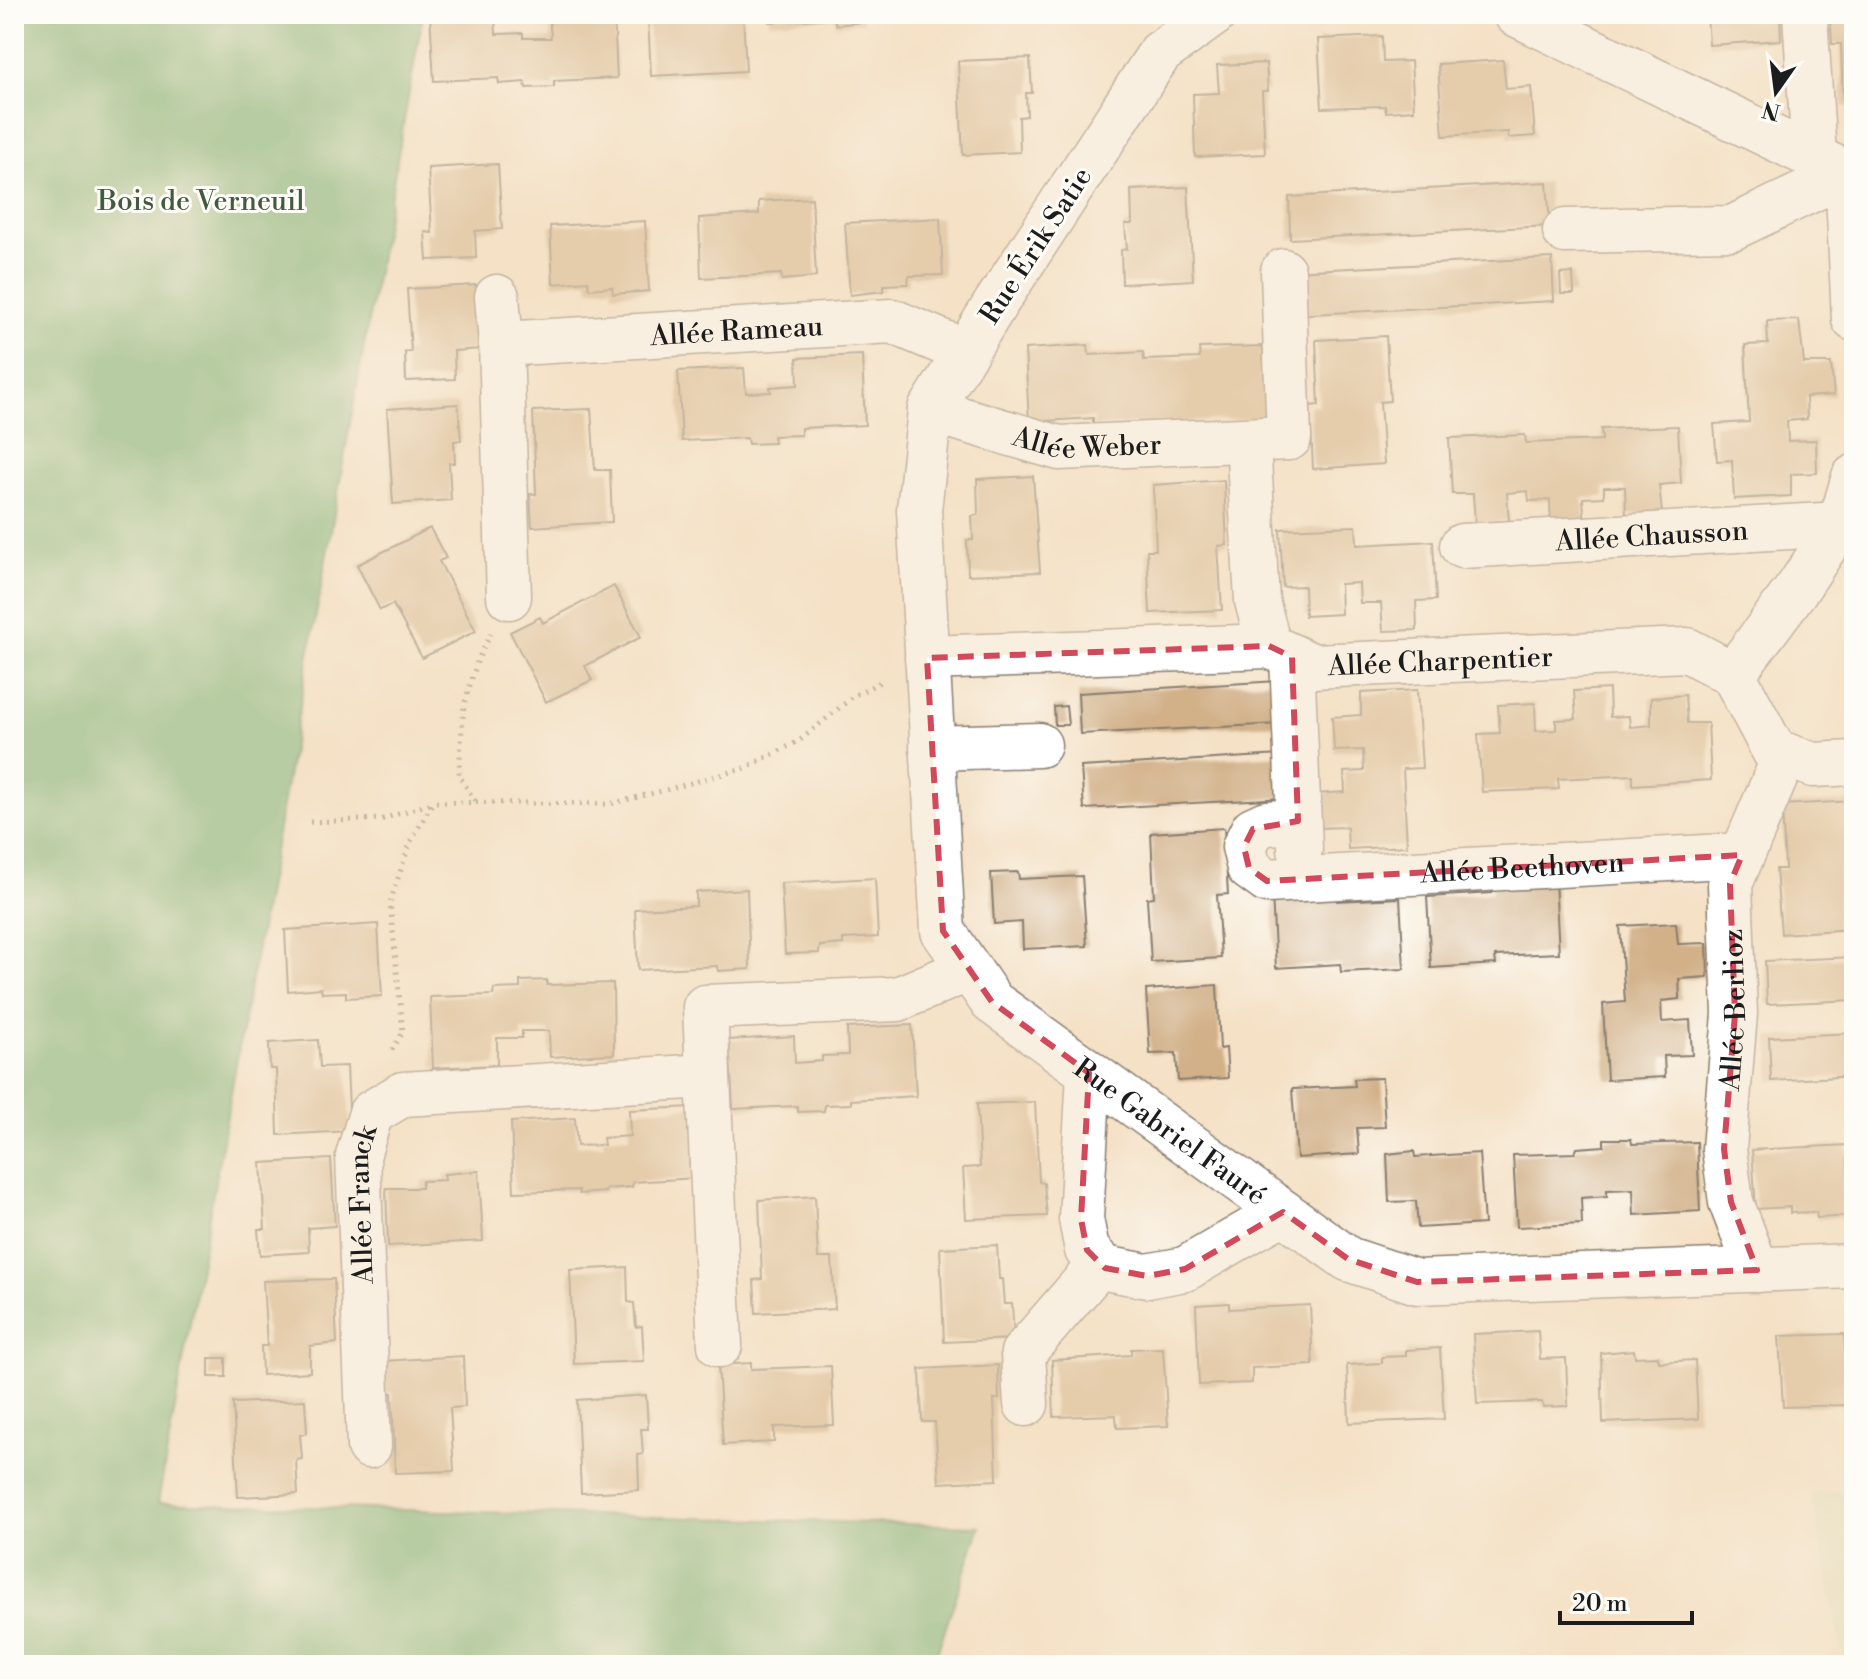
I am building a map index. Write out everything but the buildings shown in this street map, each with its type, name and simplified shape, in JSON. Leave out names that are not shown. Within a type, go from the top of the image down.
[{"type":"street","name":"Rue Érik Satie","points":[[919,510],[930,410],[1160,53],[1214,14]]},
{"type":"street","points":[[1516,14],[1838,167]]},
{"type":"street","points":[[1805,14],[1838,167],[1854,319]]},
{"type":"street","points":[[1565,231],[1732,228],[1838,167]]},
{"type":"street","name":"Allée Weber","points":[[930,410],[1059,448],[1289,438],[1283,271]]},
{"type":"street","points":[[497,297],[509,597]]},
{"type":"street","name":"Allée Rameau","points":[[501,344],[892,321],[966,352]]},
{"type":"street","points":[[1248,441],[1257,601],[1281,652]]},
{"type":"street","points":[[1854,477],[1840,524],[1799,586],[1733,674],[1774,751],[1813,765],[1854,763]]},
{"type":"street","name":"Rue Gabriel Fauré","points":[[919,510],[943,931],[992,1002],[1348,1259],[1417,1282],[1854,1266]]},
{"type":"street","name":"Allée Chausson","points":[[1462,546],[1840,524]]},
{"type":"street","name":"Allée Charpentier","points":[[927,658],[1281,652],[1313,666],[1687,650],[1733,674]]},
{"type":"street","name":"Allée Beethoven","points":[[1281,652],[1303,879],[1742,855]]},
{"type":"street","points":[[932,748],[1039,745]]},
{"type":"street","name":"Allée Berlioz","points":[[1757,1270],[1731,1202],[1724,1149],[1735,1014],[1730,884],[1785,755]]},
{"type":"street","points":[[720,1345],[705,1007],[898,999],[969,969]]},
{"type":"street","points":[[1089,1073],[1081,1219],[1087,1250],[1105,1268],[1147,1276],[1185,1269],[1283,1212]]},
{"type":"street","name":"Allée Franck","points":[[369,1446],[358,1156],[371,1113],[403,1094],[708,1076]]},
{"type":"street","points":[[1026,1404],[1023,1353],[1100,1264]]},
{"type":"path","points":[[476,802],[459,775],[464,705],[478,659],[509,597]]},
{"type":"path","points":[[310,822],[383,819],[433,802],[610,804],[745,768],[799,741],[855,695],[927,658]]},
{"type":"path","points":[[371,1113],[382,1067],[403,1032],[390,902],[410,843],[433,802]]},
{"type":"highlighted area","points":[[1269,646],[1292,657],[1298,821],[1253,829],[1244,847],[1249,868],[1267,881],[1742,855],[1730,884],[1735,1014],[1724,1149],[1731,1202],[1757,1270],[1417,1282],[1348,1259],[1283,1212],[1185,1269],[1147,1276],[1105,1268],[1087,1250],[1081,1219],[1089,1073],[992,1002],[943,931],[927,658]]},
{"type":"shaded area","points":[[1854,1490],[1854,1665],[1844,1665],[1811,1492]]},
{"type":"green space","name":"Bois de Verneuil","points":[[14,14],[423,14],[158,1503],[980,1526],[933,1665],[14,1665]]}]
